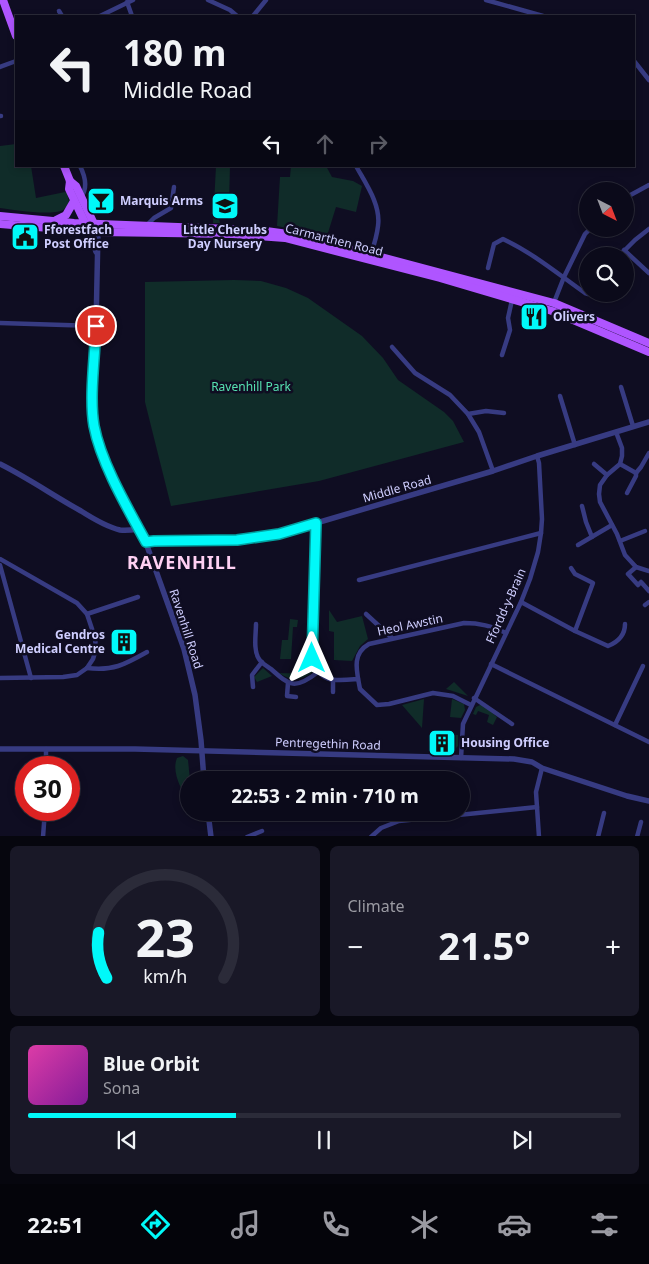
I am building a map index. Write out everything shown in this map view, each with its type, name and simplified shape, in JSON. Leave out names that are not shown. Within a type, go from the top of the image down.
[{"type":"main road","points":[[3,0],[15,33]]},
{"type":"main road","points":[[64,167],[70,181],[69,189],[78,199],[98,232]]},
{"type":"main road","points":[[51,221],[66,215],[78,199]]},
{"type":"main road","points":[[78,199],[89,231]]},
{"type":"main road","name":"Carmarthen Road","points":[[0,216],[94,224],[148,224],[274,232],[302,236],[553,307],[649,343]]},
{"type":"main road","name":"Carmarthen Road","points":[[0,224],[98,232],[239,234],[285,238],[360,256],[512,300],[553,307],[649,352]]},
{"type":"street","points":[[102,15],[133,0]]},
{"type":"street","points":[[208,0],[230,10],[236,15]]},
{"type":"street","points":[[254,15],[266,0]]},
{"type":"street","points":[[486,0],[539,15]]},
{"type":"street","points":[[127,2],[132,15]]},
{"type":"street","points":[[227,15],[230,10]]},
{"type":"street","points":[[59,11],[61,15]]},
{"type":"street","points":[[0,67],[15,61]]},
{"type":"street","points":[[635,62],[649,80]]},
{"type":"street","points":[[78,199],[86,188],[80,167]]},
{"type":"street","points":[[357,167],[373,197],[378,213],[378,226],[371,254]]},
{"type":"street","points":[[634,193],[649,185]]},
{"type":"street","points":[[148,224],[171,208],[174,188]]},
{"type":"street","points":[[628,247],[649,229]]},
{"type":"street","name":"Ravenhill Road","points":[[89,231],[98,257]]},
{"type":"street","name":"Ravenhill Road","points":[[98,232],[96,326],[92,381],[94,425],[100,448],[146,542],[187,660],[195,695],[203,771]]},
{"type":"street","points":[[553,307],[564,277],[583,238]]},
{"type":"street","points":[[488,268],[494,244],[503,239],[516,245],[579,289]]},
{"type":"street","points":[[634,259],[649,273]]},
{"type":"street","points":[[502,355],[510,330],[508,318],[512,300]]},
{"type":"street","points":[[0,323],[96,326]]},
{"type":"street","points":[[392,347],[415,373],[450,395],[468,414],[479,432],[493,471]]},
{"type":"street","points":[[621,387],[633,426]]},
{"type":"street","points":[[560,396],[575,444]]},
{"type":"street","points":[[468,414],[486,411],[504,413]]},
{"type":"street","name":"Middle Road","points":[[146,542],[237,540],[279,534],[493,471],[649,422]]},
{"type":"street","points":[[616,432],[622,448],[620,464],[600,486],[599,494],[602,508],[620,541],[625,555],[636,567],[649,571]]},
{"type":"street","points":[[627,493],[636,473],[649,452]]},
{"type":"street","name":"Ffordd-y-Brain","points":[[462,758],[463,724],[521,602],[534,568],[541,533],[539,463],[537,456]]},
{"type":"street","points":[[0,464],[26,477],[44,490],[89,516],[117,530],[139,530]]},
{"type":"street","points":[[594,464],[608,475]]},
{"type":"street","points":[[620,464],[636,473]]},
{"type":"street","points":[[582,506],[592,536]]},
{"type":"street","points":[[316,523],[312,658],[318,672],[333,681],[358,679],[360,689],[377,705],[389,704],[433,693],[453,696],[472,705]]},
{"type":"street","points":[[578,545],[612,525]]},
{"type":"street","points":[[620,541],[644,531]]},
{"type":"street","points":[[359,580],[541,533]]},
{"type":"street","points":[[0,559],[77,602],[87,614],[95,638],[96,649],[87,668],[77,675],[0,678]]},
{"type":"street","points":[[0,565],[31,678]]},
{"type":"street","points":[[636,567],[628,574],[638,585],[642,582],[649,590]]},
{"type":"street","points":[[571,568],[575,574],[592,583],[575,631]]},
{"type":"street","points":[[87,614],[138,597]]},
{"type":"street","points":[[521,602],[575,631],[608,646],[620,639],[625,630],[625,624]]},
{"type":"street","points":[[366,614],[392,638]]},
{"type":"street","points":[[365,623],[371,619]]},
{"type":"street","name":"Heol Awstin","points":[[358,679],[356,661],[358,654],[363,647],[369,644],[470,623],[490,625],[506,633]]},
{"type":"street","points":[[256,624],[255,646],[259,659],[288,683],[302,682],[318,672]]},
{"type":"street","points":[[87,668],[101,670],[115,668],[147,652]]},
{"type":"street","points":[[253,687],[252,675],[262,662]]},
{"type":"street","points":[[491,664],[649,742]]},
{"type":"street","points":[[615,725],[642,666]]},
{"type":"street","points":[[333,681],[333,692]]},
{"type":"street","points":[[288,683],[287,696],[296,697]]},
{"type":"street","points":[[474,698],[512,724]]},
{"type":"street","name":"Pentregethin Road","points":[[0,749],[201,751],[514,759],[532,762],[542,768],[627,796],[649,801]]},
{"type":"street","points":[[46,749],[46,756]]},
{"type":"street","points":[[539,836],[536,792],[542,768]]},
{"type":"street","points":[[371,836],[381,828],[399,821],[537,807]]},
{"type":"street","points":[[598,836],[604,813]]},
{"type":"street","points":[[43,836],[44,821]]},
{"type":"street","points":[[209,821],[211,836]]},
{"type":"street","points":[[637,836],[641,822]]},
{"type":"street","points":[[247,836],[262,831]]},
{"type":"green space","points":[[15,144],[15,167],[31,167],[36,198],[65,192],[69,201],[67,206],[57,212],[41,213],[0,208],[0,146]]},
{"type":"green space","points":[[216,167],[230,167],[229,203],[221,203],[221,209],[217,210],[220,223],[213,223]]},
{"type":"green space","points":[[291,167],[327,167],[332,177],[353,181],[362,186],[356,212],[336,207],[327,236],[277,226],[280,177],[290,177]]},
{"type":"green space","name":"Ravenhill Park","points":[[261,281],[286,288],[308,298],[362,336],[383,358],[398,380],[444,412],[453,421],[464,442],[319,481],[171,506],[145,402],[145,282]]},
{"type":"green space","points":[[329,610],[337,622],[362,616],[368,639],[360,646],[352,661],[334,660],[334,632],[329,631]]},
{"type":"green space","points":[[290,619],[298,620],[297,627],[293,627],[291,659],[280,659],[282,640],[288,640]]},
{"type":"green space","points":[[312,664],[313,672],[304,677],[292,679],[279,673],[297,672]]},
{"type":"green space","points":[[263,668],[272,676],[257,682],[254,677]]},
{"type":"green space","points":[[454,682],[468,696],[446,689]]},
{"type":"green space","points":[[424,699],[422,728],[402,705]]},
{"type":"green space","points":[[452,699],[464,704],[465,710],[461,718],[450,717]]},
{"type":"green space","points":[[482,704],[497,717],[493,725],[487,722],[489,715],[478,711],[476,715],[473,714],[476,707]]},
{"type":"green space","points":[[451,735],[458,735],[458,746],[455,749],[449,749],[449,746],[452,745]]},
{"type":"green space","points":[[183,756],[188,760],[189,771],[180,771],[180,785],[175,769],[177,758]]},
{"type":"place","name":"Marquis Arms","points":[[101,201]]},
{"type":"place","name":"Little Cherubs Day Nursery","points":[[225,206]]},
{"type":"place","name":"Fforestfach Post Office","points":[[25,237]]},
{"type":"place","name":"Olivers","points":[[534,317]]},
{"type":"place","name":"Gendros Medical Centre","points":[[124,642]]},
{"type":"place","name":"Housing Office","points":[[442,743]]},
{"type":"district","name":"RAVENHILL","points":[[182,563]]},
{"type":"route","points":[[96,326],[92,381],[94,425],[100,448],[146,542],[237,540],[279,534],[316,523],[312,658]]}]
